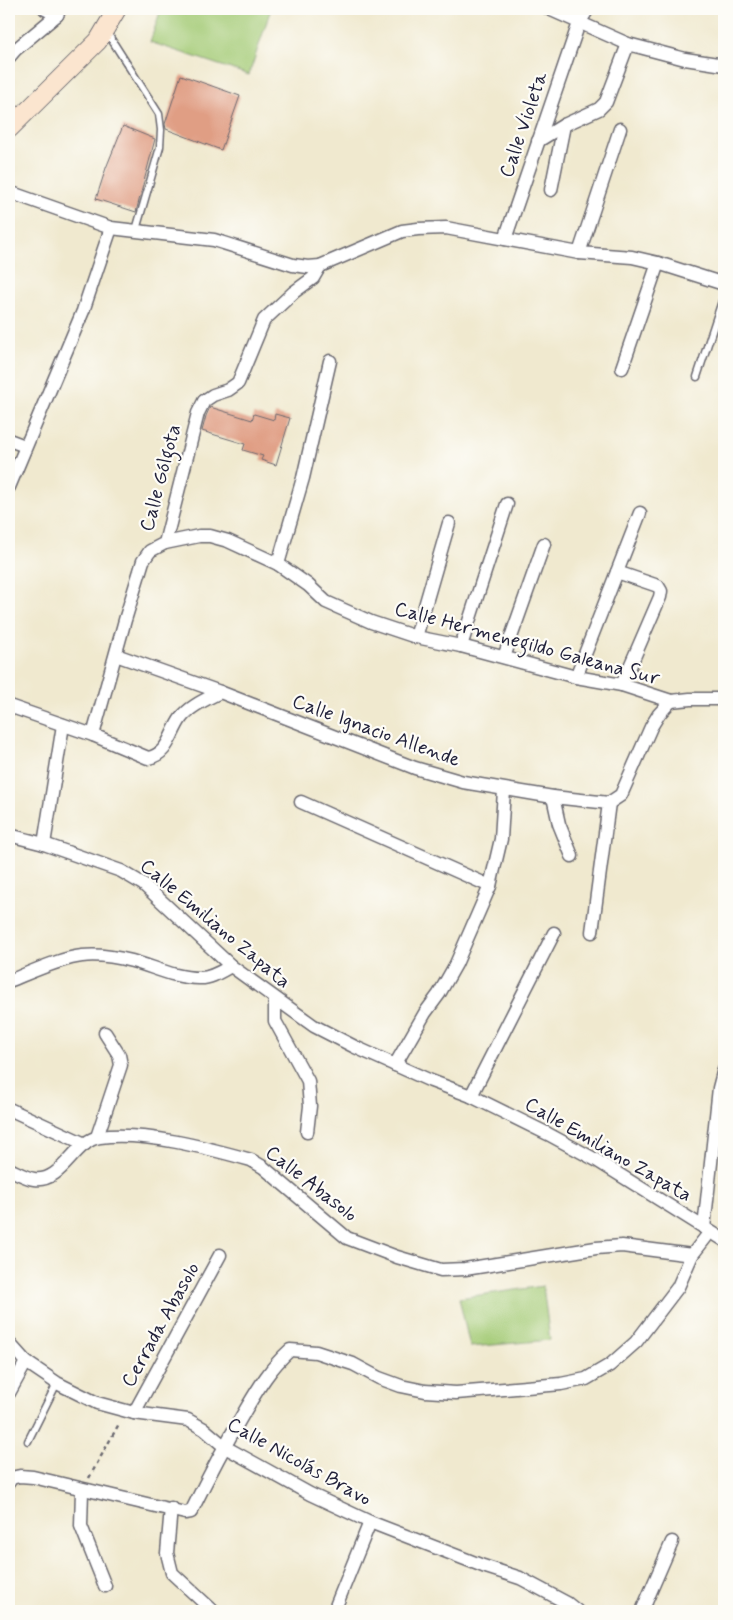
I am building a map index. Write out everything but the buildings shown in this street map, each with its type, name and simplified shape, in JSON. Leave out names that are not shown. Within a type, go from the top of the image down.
[{"type":"main road","points":[[9,129],[98,41],[117,9]]},
{"type":"street","points":[[45,9],[59,12]]},
{"type":"street","points":[[549,9],[628,44],[684,59],[724,66]]},
{"type":"street","name":"Calle Violeta","points":[[505,239],[578,22],[588,9]]},
{"type":"street","points":[[9,57],[59,12]]},
{"type":"street","points":[[538,141],[564,125],[599,109],[606,102],[628,44]]},
{"type":"street","points":[[551,190],[564,125]]},
{"type":"street","points":[[579,253],[620,129]]},
{"type":"street","points":[[9,192],[111,228],[214,240],[293,265],[308,267],[320,266],[402,232],[418,229],[446,228],[579,253],[632,257],[658,263],[724,284]]},
{"type":"street","points":[[9,487],[83,311],[111,228]]},
{"type":"street","points":[[622,368],[658,263]]},
{"type":"street","name":"Calle Gólgota","points":[[93,735],[143,560],[150,551],[166,543],[198,413],[204,401],[212,394],[228,390],[238,383],[264,320],[294,292],[313,278],[320,266]]},
{"type":"street","points":[[278,564],[303,478],[330,361]]},
{"type":"street","points":[[9,440],[25,446]]},
{"type":"street","points":[[461,646],[507,504]]},
{"type":"street","points":[[576,677],[640,513]]},
{"type":"street","points":[[416,637],[449,523]]},
{"type":"street","name":"Calle Hermenegildo Galeana Sur","points":[[166,543],[199,536],[210,536],[228,541],[278,564],[308,585],[326,602],[371,622],[416,637],[461,646],[576,677],[622,685],[672,701],[724,699]]},
{"type":"street","points":[[504,657],[544,544]]},
{"type":"street","points":[[617,572],[658,586],[661,591],[622,685]]},
{"type":"street","name":"Calle Ignacio Allende","points":[[116,655],[220,692],[415,768],[462,782],[504,790],[609,803]]},
{"type":"street","points":[[9,706],[93,735],[148,758],[156,757],[161,753],[181,717],[198,703],[220,692]]},
{"type":"street","points":[[592,932],[609,803],[621,795],[651,726],[659,714],[672,701]]},
{"type":"street","points":[[44,844],[63,725]]},
{"type":"street","points":[[395,1065],[456,964],[490,886],[501,839],[504,790]]},
{"type":"street","points":[[553,797],[559,824],[572,856]]},
{"type":"street","points":[[301,802],[490,886]]},
{"type":"street","name":"Calle Emiliano Zapata","points":[[9,836],[44,844],[121,870],[143,884],[231,966],[314,1026],[431,1082],[471,1096],[548,1134],[596,1160],[724,1240]]},
{"type":"street","points":[[471,1096],[554,933]]},
{"type":"street","points":[[9,981],[47,966],[81,956],[109,956],[132,961],[162,972],[200,979],[231,966]]},
{"type":"street","points":[[275,999],[274,1021],[308,1081],[310,1106],[307,1132]]},
{"type":"street","points":[[97,1137],[121,1066],[119,1055],[105,1033]]},
{"type":"street","points":[[9,1482],[11,1478],[20,1476],[33,1477],[82,1490],[171,1508],[185,1513],[191,1512],[224,1447],[265,1377],[278,1360],[290,1350],[316,1352],[353,1364],[379,1378],[401,1386],[425,1391],[456,1393],[483,1391],[561,1384],[586,1379],[610,1365],[636,1342],[678,1287],[692,1255],[707,1230],[719,1088],[724,1070]]},
{"type":"street","points":[[9,1109],[85,1144]]},
{"type":"street","name":"Calle Abasolo","points":[[9,1169],[34,1179],[46,1178],[55,1173],[85,1144],[97,1137],[126,1134],[169,1141],[251,1160],[263,1167],[347,1238],[397,1258],[441,1270],[465,1269],[596,1248],[622,1246],[692,1255]]},
{"type":"street","name":"Cerrada Abasolo","points":[[130,1412],[220,1255]]},
{"type":"street","name":"Calle Nicolás Bravo","points":[[9,1343],[26,1362],[57,1383],[97,1403],[130,1412],[188,1420],[204,1429],[224,1447],[310,1494],[370,1522],[483,1566],[520,1578],[577,1611]]},
{"type":"street","points":[[9,1393],[26,1362]]},
{"type":"street","points":[[82,1490],[82,1526],[104,1586]]},
{"type":"street","points":[[171,1508],[167,1553],[172,1573],[212,1611]]},
{"type":"street","points":[[334,1611],[370,1522]]},
{"type":"street","points":[[642,1611],[672,1542]]},
{"type":"lane","points":[[105,30],[159,114],[162,130],[160,147],[136,230]]},
{"type":"lane","points":[[697,377],[724,295]]},
{"type":"lane","points":[[28,1441],[57,1383]]},
{"type":"path","points":[[82,1490],[130,1412]]},
{"type":"green space","points":[[161,9],[271,9],[249,75],[150,42]]},
{"type":"green space","points":[[543,1286],[550,1340],[470,1347],[459,1298]]}]
